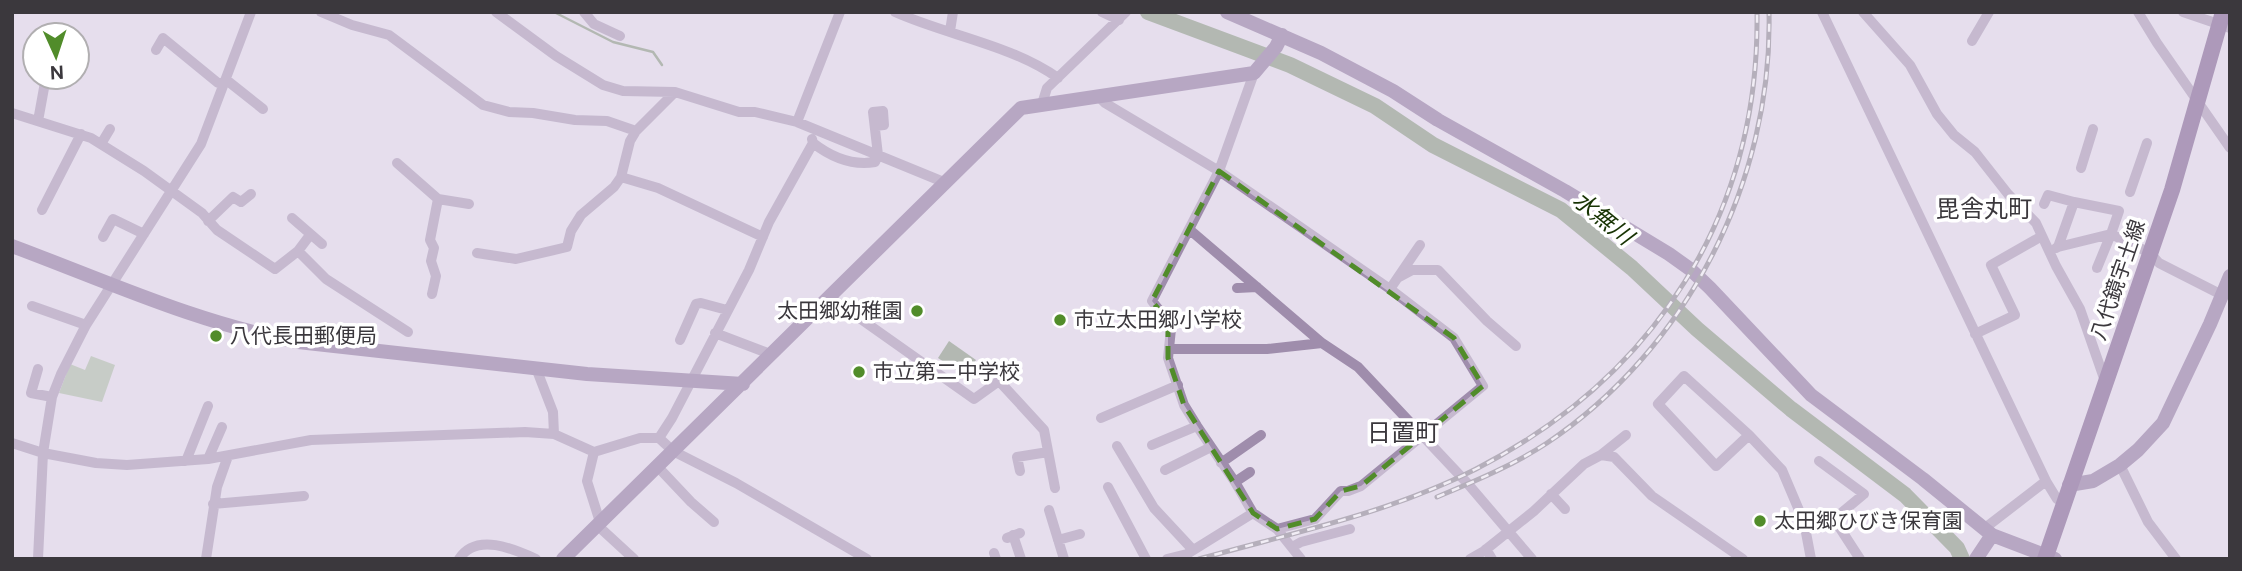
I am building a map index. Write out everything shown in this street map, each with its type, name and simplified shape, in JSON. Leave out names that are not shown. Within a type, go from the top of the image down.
[{"type":"main road","name":"八代鏡宇土線","points":[[2049,557],[2069,485],[2172,190],[2197,101],[2224,21]]},
{"type":"street","points":[[38,559],[43,453],[52,397],[86,325],[201,144],[251,12]]},
{"type":"street","points":[[321,12],[352,25],[389,35],[483,105],[509,112],[607,121],[636,131]]},
{"type":"street","points":[[496,12],[556,57],[603,85],[623,90],[675,92],[739,112],[755,112],[797,122],[946,183]]},
{"type":"street","points":[[584,12],[594,24],[620,36]]},
{"type":"street","points":[[797,122],[839,12]]},
{"type":"street","points":[[895,12],[1046,69],[1058,78]]},
{"type":"street","points":[[950,31],[953,12]]},
{"type":"street","points":[[1102,12],[1123,16]]},
{"type":"street","points":[[1227,12],[1279,41],[1321,53],[1393,92],[1651,243],[1690,269],[1710,288],[1811,396],[1988,532],[2049,557]]},
{"type":"street","points":[[1822,12],[2046,481],[2057,499],[2064,503]]},
{"type":"street","points":[[1863,12],[1910,65],[1937,114],[1954,135],[1975,152],[2008,194],[2036,223],[2053,249],[2080,309],[2105,381]]},
{"type":"street","points":[[1972,41],[1989,12]]},
{"type":"street","points":[[2138,12],[2230,148]]},
{"type":"street","points":[[2183,12],[2224,21]]},
{"type":"street","points":[[1042,104],[1047,89],[1123,16]]},
{"type":"street","points":[[156,50],[163,38],[218,83],[229,82],[263,109]]},
{"type":"street","points":[[1279,41],[1257,69],[1219,171],[1152,301],[1171,329],[1168,358],[1184,405],[1253,513],[1277,529],[1301,559]]},
{"type":"street","points":[[563,559],[1021,108],[1257,69]]},
{"type":"street","points":[[38,121],[43,91]]},
{"type":"street","points":[[477,253],[516,258],[568,247],[571,231],[581,215],[614,187],[621,177],[630,141],[636,131],[675,92]]},
{"type":"street","points":[[1098,96],[1105,103],[1219,171],[1390,289],[1454,338],[1483,386],[1362,486],[1348,492],[1341,491],[1315,519],[1277,529]]},
{"type":"street","points":[[12,113],[81,134],[101,144],[202,212],[217,230],[275,269],[298,251],[310,235]]},
{"type":"street","points":[[810,128],[813,143],[825,153],[853,163],[875,162],[878,155],[875,126]]},
{"type":"street","points":[[101,144],[110,129]]},
{"type":"street","points":[[2081,168],[2093,129]]},
{"type":"street","points":[[42,210],[81,134]]},
{"type":"street","points":[[659,438],[672,418],[749,270],[775,211],[813,143]]},
{"type":"street","points":[[2130,192],[2147,143]]},
{"type":"street","points":[[397,163],[438,199],[469,204]]},
{"type":"street","points":[[621,177],[658,188],[763,237]]},
{"type":"street","points":[[208,220],[233,197],[241,202],[251,194]]},
{"type":"street","points":[[2043,204],[2048,195],[2119,211],[2097,268]]},
{"type":"street","points":[[432,294],[436,276],[431,261],[434,248],[430,240],[438,199]]},
{"type":"street","points":[[2053,249],[2074,202]]},
{"type":"street","points":[[292,218],[322,244]]},
{"type":"street","points":[[103,237],[113,219],[144,234]]},
{"type":"street","points":[[1189,230],[1322,343],[1358,367],[1423,435],[1532,559]]},
{"type":"street","points":[[2053,249],[2111,234],[2150,254],[2159,263],[2222,295]]},
{"type":"street","points":[[1975,334],[2015,315],[1991,265],[2042,236]]},
{"type":"street","points":[[1390,289],[1420,245]]},
{"type":"street","points":[[12,246],[215,323],[272,337],[587,374],[743,384]]},
{"type":"street","points":[[298,251],[326,279],[408,332]]},
{"type":"street","points":[[1399,277],[1412,270],[1438,270],[1487,321],[1516,345]]},
{"type":"street","points":[[2069,485],[2093,481],[2120,465],[2163,423],[2230,276]]},
{"type":"street","points":[[1237,288],[1257,287]]},
{"type":"street","points":[[831,298],[974,398],[999,381],[1044,430],[1055,488]]},
{"type":"street","points":[[680,340],[696,304],[727,310]]},
{"type":"street","points":[[32,306],[86,325]]},
{"type":"street","points":[[715,333],[765,352],[769,358]]},
{"type":"street","points":[[1170,349],[1267,349],[1322,343]]},
{"type":"street","points":[[536,368],[553,412],[554,434]]},
{"type":"street","points":[[38,369],[31,393],[52,397]]},
{"type":"street","points":[[1749,435],[1716,466],[1658,404],[1684,376],[1749,435],[1782,470],[1804,522],[1811,559]]},
{"type":"street","points":[[1101,418],[1178,385]]},
{"type":"street","points":[[187,461],[208,406]]},
{"type":"street","points":[[1152,445],[1197,426]]},
{"type":"street","points":[[208,459],[222,427]]},
{"type":"street","points":[[12,443],[43,453],[116,464],[208,459],[311,440],[525,432],[554,434],[594,452],[640,438],[659,438],[673,451],[736,483],[867,559]]},
{"type":"street","points":[[1221,463],[1262,435]]},
{"type":"street","points":[[1470,559],[1489,554],[1508,531],[1534,511],[1584,464],[1601,455],[1626,435]]},
{"type":"street","points":[[1118,446],[1154,508],[1193,550]]},
{"type":"street","points":[[1165,470],[1212,447]]},
{"type":"street","points":[[594,452],[587,481],[598,524],[634,559]]},
{"type":"street","points":[[1020,471],[1017,457],[1048,452]]},
{"type":"street","points":[[1601,455],[1614,457],[1652,496],[1743,559]]},
{"type":"street","points":[[205,559],[213,504],[228,456]]},
{"type":"street","points":[[1819,461],[1867,496],[1834,519],[1860,559]]},
{"type":"street","points":[[2120,465],[2148,522],[2176,559]]},
{"type":"street","points":[[657,466],[714,522]]},
{"type":"street","points":[[1235,482],[1250,472]]},
{"type":"street","points":[[1979,556],[1988,532],[2046,481]]},
{"type":"street","points":[[1108,492],[1146,559]]},
{"type":"street","points":[[1551,494],[1565,509]]},
{"type":"street","points":[[213,504],[304,496]]},
{"type":"street","points":[[1053,513],[1064,559]]},
{"type":"street","points":[[1167,559],[1193,550],[1253,513]]},
{"type":"street","points":[[1292,547],[1301,542],[1350,529]]},
{"type":"street","points":[[1058,540],[1080,534]]},
{"type":"street","points":[[1013,536],[1021,559]]},
{"type":"street","points":[[459,559],[474,546],[496,545],[536,559]]},
{"type":"highlighted area","points":[[1219,171],[1454,338],[1483,386],[1361,486],[1341,491],[1315,519],[1277,529],[1253,513],[1184,405],[1168,358],[1168,321],[1152,301]]},
{"type":"shaded area","points":[[949,341],[976,360],[965,376],[938,358]]},
{"type":"shaded area","points":[[91,356],[115,365],[102,402],[59,393],[70,364],[85,370]]},
{"type":"waterway","points":[[554,12],[613,42],[653,52],[662,65]]},
{"type":"waterway","name":"水無川","points":[[1148,12],[1290,65],[1375,106],[1433,145],[1561,210],[1632,268],[1697,329],[1791,409],[1905,495],[1957,548],[1962,559]]},
{"type":"railway","points":[[1199,559],[1340,521],[1443,484],[1476,469],[1540,431],[1596,387],[1644,337],[1685,282],[1717,221],[1740,156],[1753,86],[1757,12]]},
{"type":"railway","points":[[1437,497],[1507,466],[1547,443],[1597,404],[1641,360],[1680,310],[1712,256],[1737,198],[1756,137],[1766,75],[1769,12]]},
{"type":"place","name":"太田郷幼稚園","points":[[917,311]]},
{"type":"place","name":"市立太田郷小学校","points":[[1060,320]]},
{"type":"place","name":"八代長田郵便局","points":[[216,336]]},
{"type":"place","name":"市立第二中学校","points":[[859,372]]},
{"type":"place","name":"太田郷ひびき保育園","points":[[1760,521]]},
{"type":"district","name":"毘舎丸町","points":[[1984,208]]},
{"type":"district","name":"日置町","points":[[1403,432]]}]
